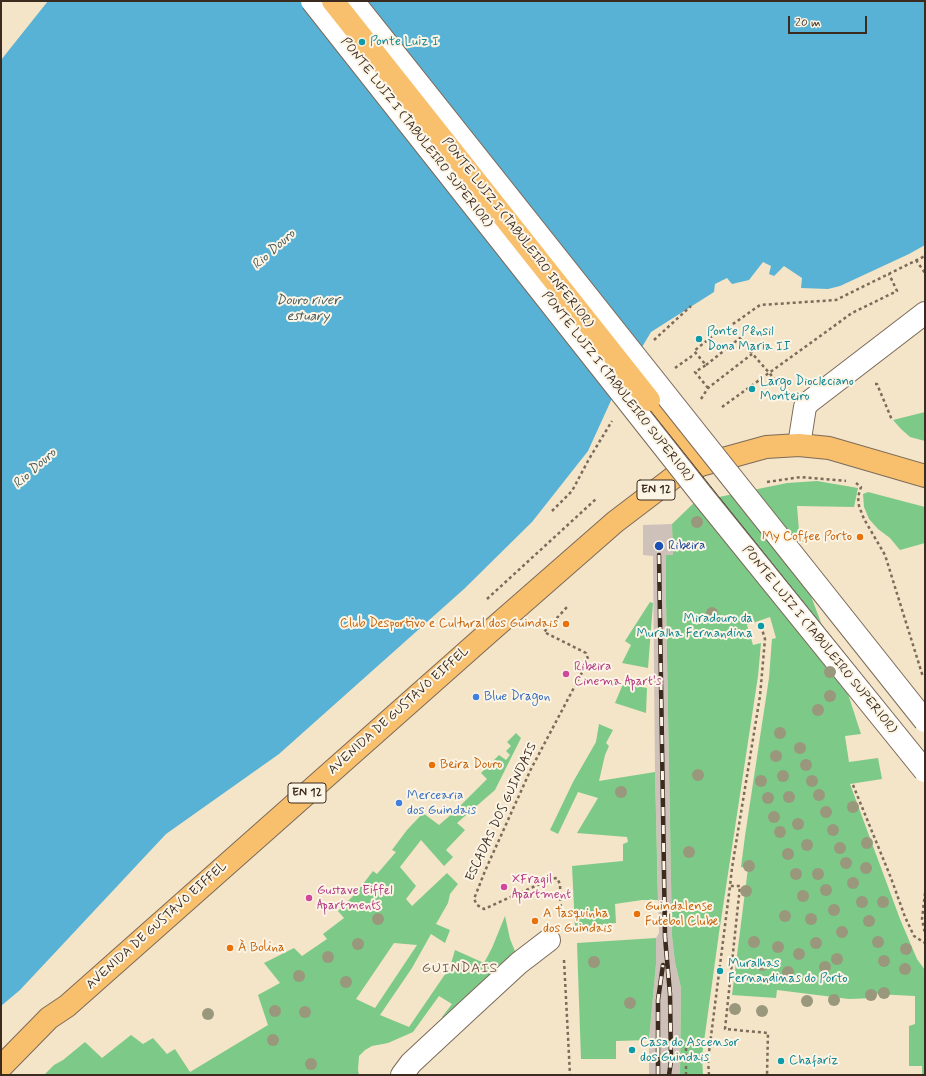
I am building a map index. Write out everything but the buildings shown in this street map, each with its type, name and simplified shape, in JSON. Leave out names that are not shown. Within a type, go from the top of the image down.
[{"type":"main road","name":"PONTE LUIZ I (TABULEIRO INFERIOR)","points":[[333,1],[701,465]]},
{"type":"main road","name":"EN 12","points":[[701,465],[766,447],[799,445],[829,448],[861,456],[925,476]]},
{"type":"main road","name":"AVENIDA DE GUSTAVO EIFFEL","points":[[1,1067],[49,1018],[67,1006],[615,522],[678,474],[701,465]]},
{"type":"street","name":"PONTE LUIZ I (TABULEIRO SUPERIOR)","points":[[312,1],[701,494],[925,771]]},
{"type":"street","points":[[353,1],[925,721]]},
{"type":"street","points":[[799,445],[804,407],[813,398],[925,313]]},
{"type":"street","points":[[402,1075],[412,1063],[520,963],[558,940]]},
{"type":"path","points":[[723,330],[760,305],[836,300],[925,256]]},
{"type":"path","points":[[916,260],[925,273]]},
{"type":"path","points":[[722,407],[852,313],[897,291],[889,274]]},
{"type":"path","points":[[650,344],[691,306]]},
{"type":"path","points":[[706,365],[694,351],[715,334]]},
{"type":"path","points":[[708,388],[696,372],[740,338],[769,374],[804,412]]},
{"type":"path","points":[[712,384],[752,354]]},
{"type":"path","points":[[671,371],[692,356]]},
{"type":"path","points":[[875,385],[877,384],[892,420]]},
{"type":"path","points":[[552,511],[572,491],[589,459],[614,418]]},
{"type":"path","points":[[766,482],[801,477],[849,481]]},
{"type":"path","points":[[855,482],[861,487],[858,497],[859,506],[864,519],[885,555],[925,683]]},
{"type":"path","name":"ESCADAS DOS GUINDAIS","points":[[567,607],[544,632],[586,653],[588,659],[531,769],[474,899],[477,905],[484,909],[551,879],[557,878],[560,884],[558,940],[570,1075]]},
{"type":"path","points":[[709,1075],[708,1060],[732,868],[760,696],[765,639],[761,626]]},
{"type":"path","points":[[853,785],[908,923],[914,936],[925,943]]},
{"type":"path","points":[[730,886],[740,886],[725,1029],[768,1033],[767,1075]]},
{"type":"path","points":[[925,892],[922,919],[925,934]]},
{"type":"path","points":[[686,1046],[686,1075]]},
{"type":"shaded area","points":[[672,524],[673,555],[666,555],[666,601],[672,936],[675,962],[681,988],[680,1075],[649,1075],[649,1040],[656,964],[656,938],[659,933],[655,772],[653,556],[643,555],[643,525]]},
{"type":"green space","points":[[925,412],[925,441],[910,437],[893,420]]},
{"type":"green space","points":[[817,481],[858,488],[854,507],[797,506],[799,531],[807,541],[791,543],[849,697],[861,734],[845,736],[849,762],[878,758],[882,779],[850,784],[900,919],[917,959],[925,970],[925,1075],[922,1075],[922,1066],[909,1066],[909,1026],[915,1024],[915,996],[876,994],[875,998],[849,999],[777,990],[776,998],[732,995],[748,868],[741,867],[769,678],[772,639],[776,638],[770,617],[747,625],[753,645],[761,643],[758,676],[702,1056],[703,1075],[680,1075],[681,988],[675,962],[672,936],[666,601],[666,555],[673,555],[672,524],[697,500],[787,483]]},
{"type":"green space","points":[[868,492],[925,507],[925,543],[900,550],[890,538],[878,529],[869,519],[864,507],[863,494]]},
{"type":"green space","points":[[650,602],[653,603],[648,668],[622,663],[631,645],[625,641]]},
{"type":"green space","points":[[623,684],[647,688],[646,713],[615,703]]},
{"type":"green space","points":[[599,724],[613,730],[606,743],[609,746],[605,755],[599,781],[655,772],[658,900],[642,900],[615,904],[616,923],[575,928],[572,866],[623,861],[623,844],[628,842],[627,837],[577,833],[598,798],[578,792],[558,834],[550,830],[573,782],[596,742]]},
{"type":"green space","points":[[516,733],[521,738],[495,790],[457,823],[465,830],[446,850],[453,857],[444,866],[421,840],[400,867],[416,886],[406,899],[412,906],[447,873],[458,884],[450,894],[448,903],[436,924],[450,930],[445,943],[431,934],[412,968],[380,1015],[409,1027],[450,967],[455,950],[484,963],[505,916],[510,939],[517,956],[447,1020],[442,1017],[452,1004],[439,996],[413,1032],[388,1043],[372,1046],[365,1050],[359,1056],[359,1075],[44,1075],[54,1065],[63,1060],[85,1042],[102,1058],[131,1035],[143,1044],[153,1038],[167,1054],[175,1049],[190,1072],[268,1025],[258,995],[280,983],[264,963],[294,948],[302,956],[327,939],[323,934],[344,918],[338,911],[356,893],[373,871],[377,874],[396,852],[392,850],[407,830],[423,813],[439,825],[454,812],[487,779],[481,773],[499,755],[506,760],[510,755],[506,751],[511,746],[507,742]],"holes":[[[394,943],[417,945],[375,1008],[356,999]]]},
{"type":"green space","points":[[656,938],[656,964],[649,1040],[616,1041],[616,1059],[581,1059],[577,943]]},
{"type":"water","name":"Douro river estuary","points":[[48,1],[925,1],[925,245],[840,286],[828,289],[801,288],[802,278],[784,266],[774,276],[769,274],[771,266],[763,262],[749,280],[732,284],[727,278],[715,284],[714,292],[651,332],[614,394],[588,451],[532,522],[464,589],[279,754],[166,834],[20,990],[1,1006],[1,60]]},
{"type":"tram line","points":[[325,1],[925,754]]},
{"type":"tram line","points":[[343,1],[925,733]]},
{"type":"railway","points":[[659,555],[665,937],[670,994],[671,1061],[669,1075]]},
{"type":"railway","points":[[658,1075],[658,1000],[663,965]]},
{"type":"place","name":"Ponte Luiz I","points":[[362,42]]},
{"type":"place","name":"Ponte Pênsil Dona Maria II","points":[[699,339]]},
{"type":"place","name":"Largo Diocleciano Monteiro","points":[[752,389]]},
{"type":"place","name":"My Coffee Porto","points":[[860,537]]},
{"type":"place","name":"Ribeira","points":[[659,546]]},
{"type":"place","name":"Club Desportivo e Cultural dos Guindais","points":[[566,624]]},
{"type":"place","name":"Miradouro da Muralha Fernandina","points":[[761,626]]},
{"type":"place","name":"Ribeira Cinema Apart's","points":[[566,674]]},
{"type":"place","name":"Blue Dragon","points":[[476,697]]},
{"type":"place","name":"Beira Douro","points":[[432,765]]},
{"type":"place","name":"Mercearia dos Guindais","points":[[399,803]]},
{"type":"place","name":"XFragil Apartment","points":[[504,887]]},
{"type":"place","name":"Gustave Eiffel Apartments","points":[[309,898]]},
{"type":"place","name":"Guindalense Futebol Clube","points":[[637,914]]},
{"type":"place","name":"A Tasquinha dos Guindais","points":[[535,921]]},
{"type":"place","name":"À Bolina","points":[[230,948]]},
{"type":"place","name":"Muralhas Fernandinas do Porto","points":[[720,971]]},
{"type":"place","name":"Casa do Ascensor dos Guindais","points":[[632,1050]]},
{"type":"place","name":"Chafariz","points":[[781,1061]]},
{"type":"district","name":"GUINDAIS","points":[[460,969]]},
{"type":"water label","name":"Rio Douro","points":[[274,250]]},
{"type":"water label","name":"Rio Douro","points":[[35,469]]}]
